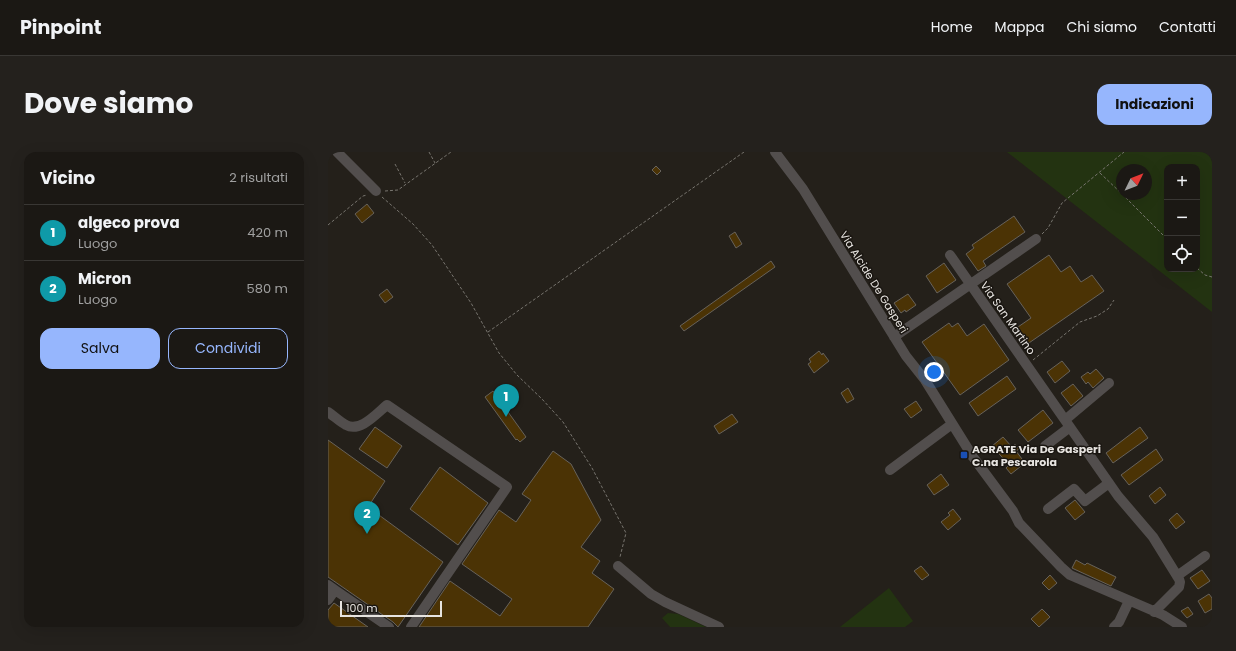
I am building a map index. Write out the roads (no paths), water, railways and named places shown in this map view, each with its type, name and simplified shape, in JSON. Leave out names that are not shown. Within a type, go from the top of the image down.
[{"type":"street","points":[[336,152],[376,191]]},
{"type":"street","name":"Via Alcide De Gasperi","points":[[775,152],[802,189],[906,356],[925,380],[972,457],[1013,511],[1019,523],[1070,575],[1167,617],[1182,627]]},
{"type":"street","name":"Via San Martino","points":[[894,337],[1036,239]]},
{"type":"street","name":"Via San Martino","points":[[950,255],[1109,483],[1126,506],[1153,537],[1177,576]]},
{"type":"street","points":[[1045,446],[1109,384]]},
{"type":"street","points":[[328,412],[347,426],[352,427],[364,423],[387,404],[507,487],[411,627]]},
{"type":"street","points":[[890,470],[952,424]]},
{"type":"street","points":[[1048,510],[1074,489],[1085,501],[1109,483]]},
{"type":"street","points":[[1154,612],[1179,587],[1180,582],[1177,576],[1205,556]]},
{"type":"street","points":[[618,566],[651,594],[719,627]]},
{"type":"street","points":[[328,600],[332,587],[389,627]]},
{"type":"street","points":[[1114,627],[1119,622],[1129,601]]},
{"type":"place","name":"algeco prova","points":[[506,417]]},
{"type":"place","name":"AGRATE Via De Gasperi C.na Pescarola","points":[[964,455]]},
{"type":"place","name":"Micron","points":[[367,534]]}]
